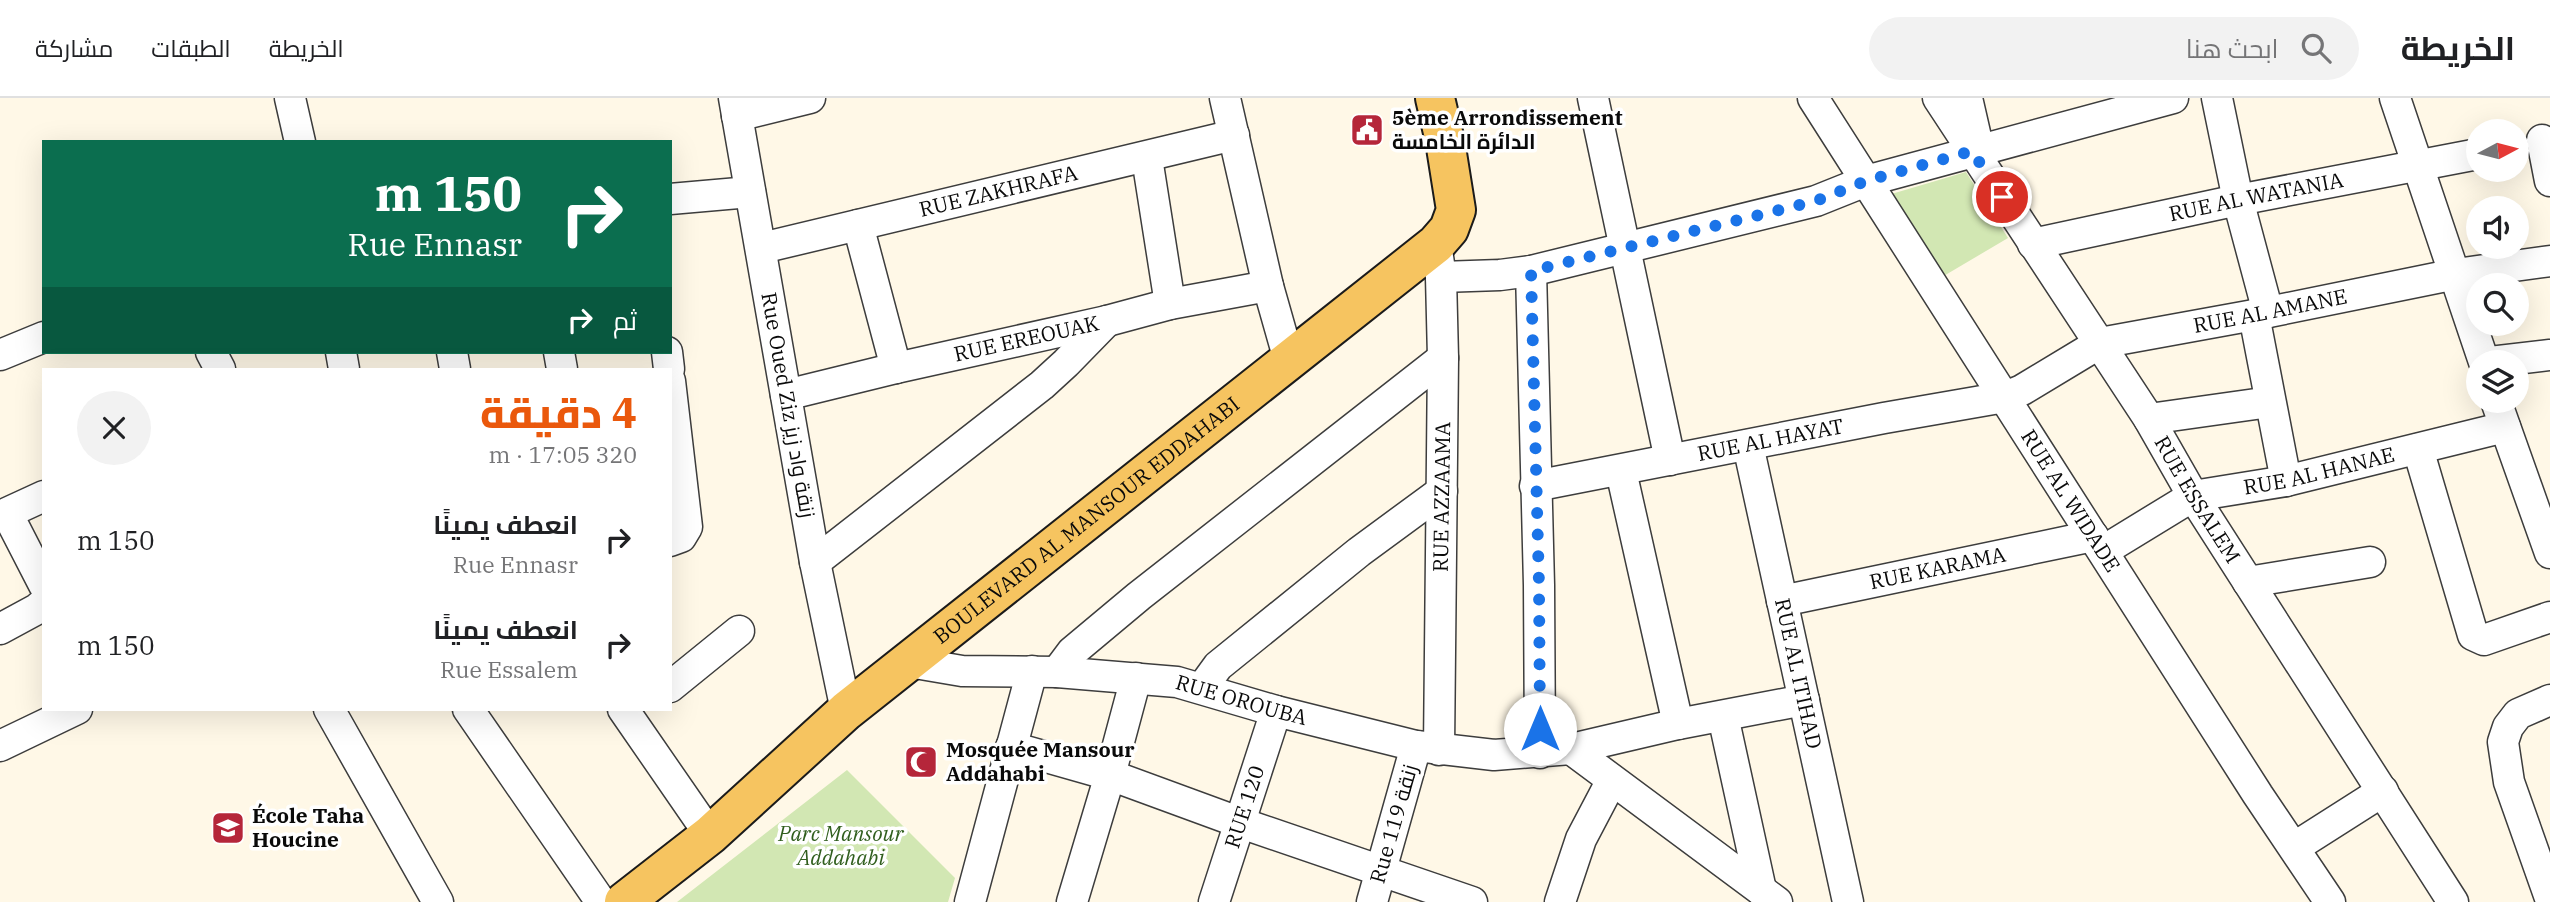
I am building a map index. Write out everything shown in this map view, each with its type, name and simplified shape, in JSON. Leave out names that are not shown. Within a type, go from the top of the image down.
[{"type":"main road","name":"BOULEVARD AL MANSOUR EDDAHABI","points":[[624,902],[710,835],[846,711],[1289,360],[1439,260],[1455,209],[1445,141],[1435,98]]},
{"type":"street","points":[[290,98],[300,140]]},
{"type":"street","points":[[736,107],[810,98]]},
{"type":"street","points":[[1225,98],[1268,286],[1289,360]]},
{"type":"street","points":[[1593,98],[1670,460]]},
{"type":"street","name":"RUE AL WIDADE","points":[[1813,98],[1919,268],[2005,397],[2258,795],[2330,902]]},
{"type":"street","name":"RUE ESSALEM","points":[[1938,98],[1975,150],[2033,244],[2149,419],[2193,496],[2454,902]]},
{"type":"street","points":[[1967,98],[1975,150]]},
{"type":"street","points":[[1439,260],[1500,275],[1531,271],[1816,201],[1866,181],[1975,150],[2093,108],[2173,98]]},
{"type":"street","points":[[2217,98],[2261,314],[2270,402],[2286,481]]},
{"type":"street","points":[[2395,98],[2480,350]]},
{"type":"street","name":"Rue Oued Ziz زنقة واد زيز","points":[[736,107],[815,562],[846,711]]},
{"type":"street","name":"RUE ZAKHRAFA","points":[[762,248],[1033,182],[1147,158],[1234,135]]},
{"type":"street","points":[[2536,142],[2550,181]]},
{"type":"street","name":"RUE AL WATANIA","points":[[2033,244],[2238,200],[2466,157]]},
{"type":"street","points":[[1147,158],[1170,304]]},
{"type":"street","points":[[672,199],[750,192]]},
{"type":"street","points":[[858,225],[896,368]]},
{"type":"street","name":"RUE AZZAAMA","points":[[1428,748],[1442,491],[1443,358],[1439,260]]},
{"type":"street","name":"RUE AL AMANE","points":[[2005,397],[2022,390],[2100,343],[2261,314],[2456,274],[2550,261]]},
{"type":"street","points":[[1531,271],[1541,753]]},
{"type":"street","name":"RUE EREOUAK","points":[[786,395],[1170,304],[1268,286]]},
{"type":"street","points":[[815,562],[1042,385],[1107,321]]},
{"type":"street","points":[[0,355],[42,338]]},
{"type":"street","points":[[2529,357],[2550,355]]},
{"type":"street","points":[[970,902],[1011,747],[1044,671],[1072,652],[1443,358]]},
{"type":"street","name":"RUE AL HAYAT","points":[[1535,486],[2005,397]]},
{"type":"street","points":[[672,398],[687,527],[681,537],[672,540]]},
{"type":"street","points":[[2149,419],[2270,402]]},
{"type":"street","points":[[2500,414],[2550,553]]},
{"type":"street","name":"RUE AL HANAE","points":[[2098,543],[2193,496],[2286,481],[2418,449],[2500,414]]},
{"type":"street","name":"RUE AL ITIHAD","points":[[1748,444],[1848,902]]},
{"type":"street","points":[[2418,449],[2473,635],[2484,640],[2550,617]]},
{"type":"street","points":[[1621,471],[1678,724]]},
{"type":"street","points":[[1202,688],[1218,666],[1359,552],[1442,491]]},
{"type":"street","points":[[42,496],[4,505],[42,581]]},
{"type":"street","name":"RUE KARAMA","points":[[1782,601],[2098,543]]},
{"type":"street","points":[[2248,582],[2370,562]]},
{"type":"street","points":[[0,629],[42,605]]},
{"type":"street","points":[[672,685],[739,631]]},
{"type":"street","name":"RUE OROUBA","points":[[909,662],[962,671],[1044,671],[1177,682],[1276,711],[1428,748],[1494,755],[1570,749],[1678,724],[1804,700]]},
{"type":"street","points":[[1072,902],[1136,678]]},
{"type":"street","points":[[2550,700],[2518,714],[2508,727],[2503,742],[2509,782],[2550,898]]},
{"type":"street","points":[[0,746],[73,711]]},
{"type":"street","points":[[330,711],[438,902]]},
{"type":"street","points":[[469,711],[601,902]]},
{"type":"street","name":"RUE 120","points":[[1214,902],[1276,711]]},
{"type":"street","points":[[632,712],[710,835]]},
{"type":"street","points":[[1723,716],[1769,896]]},
{"type":"street","points":[[1011,747],[1110,775],[1241,824],[1472,902]]},
{"type":"street","name":"Rue 119 زنقة","points":[[1372,902],[1380,871],[1428,748]]},
{"type":"street","points":[[1570,749],[1769,896]]},
{"type":"street","points":[[1560,902],[1581,839],[1612,780]]},
{"type":"street","points":[[2295,847],[2383,791]]},
{"type":"green space","points":[[1966,172],[2008,238],[1942,277],[1888,195]]},
{"type":"green space","name":"Parc Mansour Addahabi","points":[[847,770],[955,878],[948,902],[677,902]]},
{"type":"place","name":"5ème Arrondissement الدائرة الخامسة","points":[[1367,130]]},
{"type":"place","name":"Mosquée Mansour Addahabi","points":[[921,762]]},
{"type":"place","name":"École Taha Houcine","points":[[228,828]]},
{"type":"route","points":[[1540,729],[1531,271],[1816,201],[1866,181],[1972,151],[2002,197]]}]
